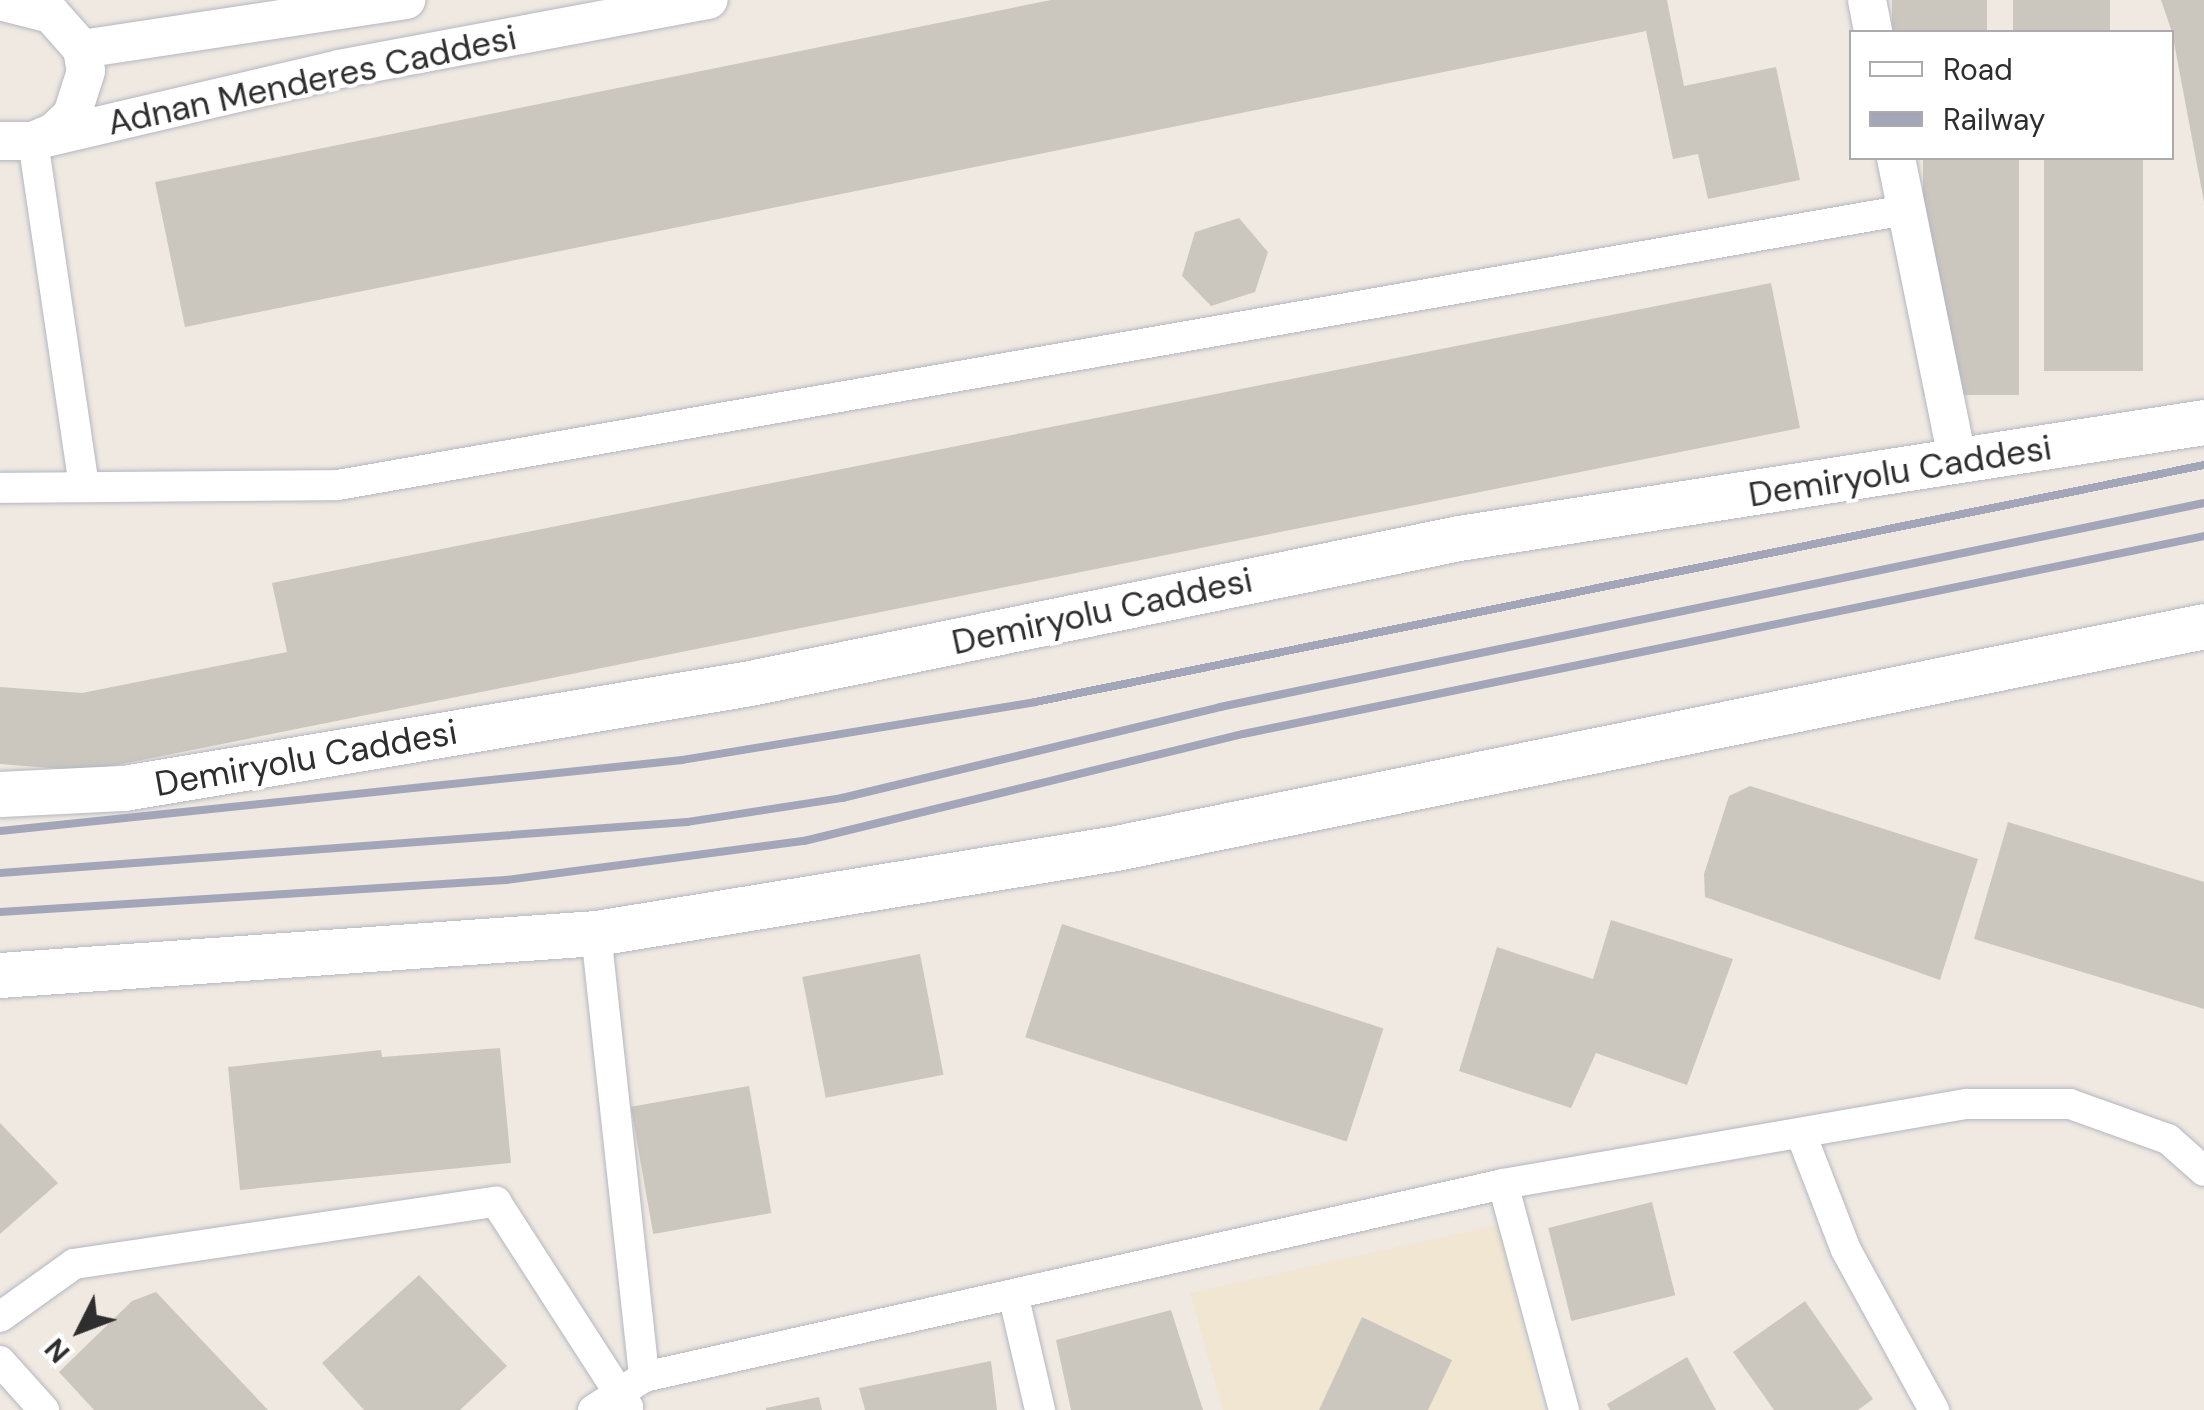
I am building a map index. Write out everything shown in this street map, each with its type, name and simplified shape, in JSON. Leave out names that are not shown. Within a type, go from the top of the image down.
[{"type":"main road","name":"Demiryolu Caddesi","points":[[0,794],[124,788],[750,683],[1459,538],[2204,422]]},
{"type":"main road","points":[[0,976],[596,932],[1116,848],[2204,626]]},
{"type":"street","name":"Adnan Menderes Caddesi","points":[[82,49],[406,0]]},
{"type":"street","name":"Adnan Menderes Caddesi","points":[[17,141],[339,69],[709,0]]},
{"type":"street","points":[[1867,0],[1873,30]]},
{"type":"street","points":[[14,3],[51,14],[82,49],[83,94],[72,116],[17,141],[84,486]]},
{"type":"street","points":[[1896,160],[1958,462]]},
{"type":"street","points":[[0,488],[338,485],[1906,210]]},
{"type":"street","points":[[596,932],[631,1393]]},
{"type":"street","points":[[593,1410],[631,1393],[1014,1298],[1503,1184],[1967,1104],[2070,1104],[2168,1139],[2204,1170]]},
{"type":"street","points":[[1801,1134],[1846,1250],[1934,1410]]},
{"type":"street","points":[[1503,1184],[1564,1410]]},
{"type":"street","points":[[0,1317],[74,1264],[496,1202],[631,1393]]},
{"type":"street","points":[[1014,1298],[1040,1410]]},
{"type":"street","points":[[0,1361],[44,1410]]},
{"type":"shaded area","points":[[1498,1225],[1543,1410],[1223,1410],[1190,1293]]},
{"type":"building","points":[[1051,0],[1667,0],[1684,86],[1776,67],[1800,180],[1708,199],[1698,154],[1673,159],[1646,31],[185,327],[155,182]]},
{"type":"building","points":[[1892,0],[1987,0],[1987,30],[1892,30]]},
{"type":"building","points":[[2013,0],[2110,0],[2110,30],[2013,30]]},
{"type":"building","points":[[2161,0],[2204,0],[2204,202],[2174,30]]},
{"type":"building","points":[[1923,160],[2019,160],[2019,395],[1923,395]]},
{"type":"building","points":[[2044,160],[2143,160],[2143,371],[2044,371]]},
{"type":"building","points":[[1239,218],[1268,252],[1255,292],[1211,306],[1182,276],[1195,232]]},
{"type":"building","points":[[1771,283],[1800,428],[87,771],[0,764],[0,687],[82,693],[287,652],[272,583]]},
{"type":"building","points":[[1750,786],[1978,859],[1940,980],[1705,897],[1704,874],[1729,796]]},
{"type":"building","points":[[2008,822],[2204,882],[2204,1009],[1974,939]]},
{"type":"building","points":[[1611,920],[1733,959],[1687,1085],[1596,1053],[1571,1108],[1459,1071],[1497,947],[1593,979]]},
{"type":"building","points":[[1062,924],[1383,1028],[1347,1142],[1025,1037]]},
{"type":"building","points":[[920,954],[943,1075],[826,1098],[802,977]]},
{"type":"building","points":[[500,1048],[511,1163],[240,1190],[228,1067],[381,1050],[382,1057]]},
{"type":"building","points":[[749,1086],[771,1213],[653,1234],[631,1107]]},
{"type":"building","points":[[0,1123],[58,1183],[0,1234]]},
{"type":"building","points":[[1652,1202],[1675,1295],[1571,1321],[1548,1228]]},
{"type":"building","points":[[419,1275],[507,1366],[460,1410],[364,1410],[322,1363]]},
{"type":"building","points":[[156,1292],[268,1410],[94,1410],[59,1372],[132,1301]]},
{"type":"building","points":[[1805,1301],[1873,1399],[1858,1410],[1774,1410],[1733,1352]]},
{"type":"building","points":[[1171,1310],[1203,1410],[1071,1410],[1056,1340]]},
{"type":"building","points":[[1362,1317],[1452,1360],[1428,1410],[1319,1410]]},
{"type":"building","points":[[1687,1357],[1716,1410],[1610,1410],[1607,1404]]},
{"type":"building","points":[[991,1361],[997,1410],[865,1410],[859,1388]]},
{"type":"building","points":[[819,1397],[822,1410],[766,1410],[766,1408]]},
{"type":"railway","points":[[0,831],[682,760],[1035,702],[2204,465]]},
{"type":"railway","points":[[0,873],[687,822],[842,798],[1220,707],[2204,503]]},
{"type":"railway","points":[[0,912],[506,880],[804,841],[1243,734],[2204,536]]}]
